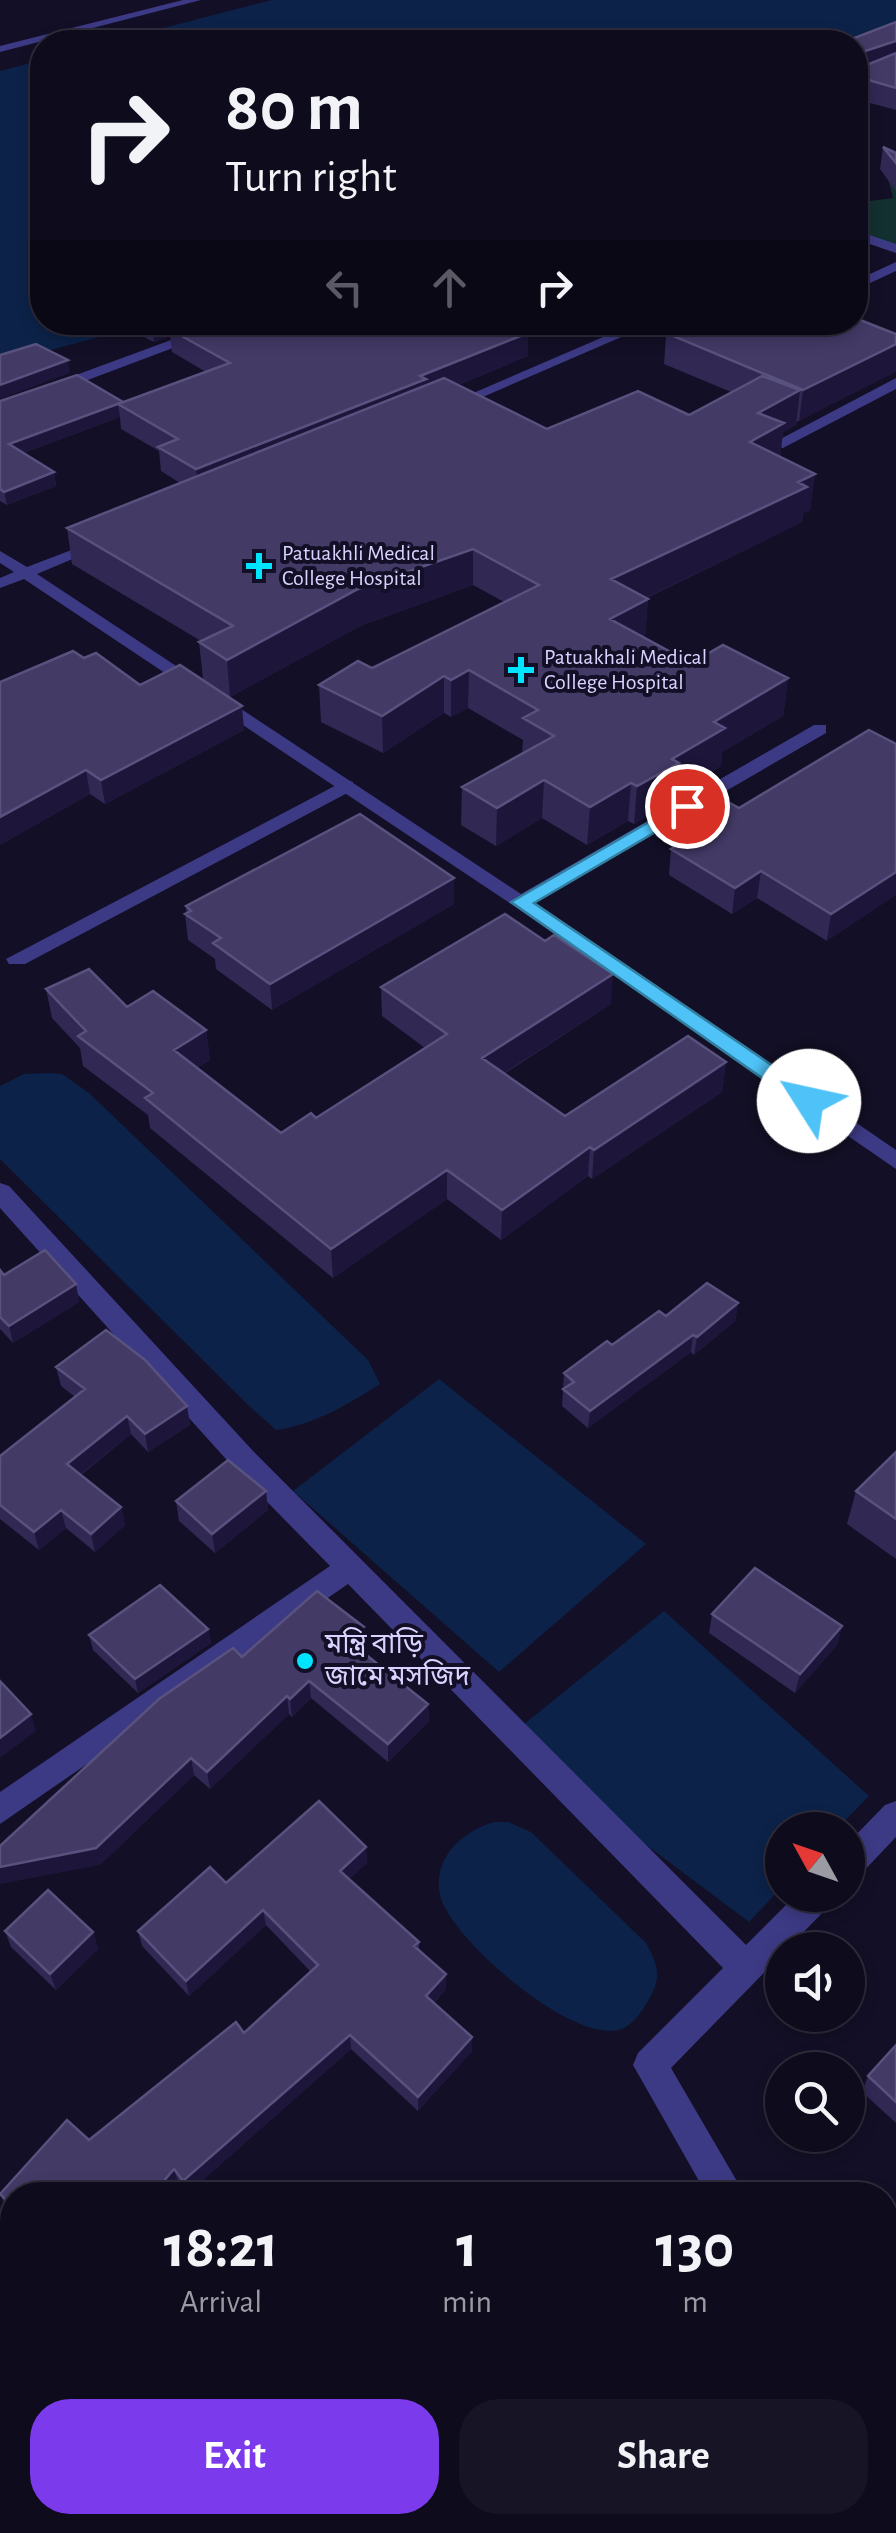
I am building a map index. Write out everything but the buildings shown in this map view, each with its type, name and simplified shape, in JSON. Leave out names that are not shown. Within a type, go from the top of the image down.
[{"type":"street","points":[[76,30],[196,0]]},
{"type":"street","points":[[0,49],[30,42]]},
{"type":"street","points":[[868,240],[896,249]]},
{"type":"street","points":[[868,280],[896,266]]},
{"type":"street","points":[[0,408],[199,335]]},
{"type":"street","points":[[777,445],[896,383]]},
{"type":"street","points":[[17,959],[346,786]]},
{"type":"street","points":[[0,1192],[244,1460],[746,1968]]},
{"type":"street","points":[[0,1810],[350,1568]]},
{"type":"street","points":[[865,1847],[896,1814]]},
{"type":"street","points":[[719,2182],[650,2065],[801,1912]]},
{"type":"lane","points":[[436,411],[619,335]]},
{"type":"lane","points":[[0,583],[114,538]]},
{"type":"lane","points":[[0,556],[521,902],[896,1161]]},
{"type":"lane","points":[[521,902],[820,729]]},
{"type":"green space","points":[[896,161],[896,246],[868,236],[868,201],[893,198],[888,179]]},
{"type":"water","points":[[272,0],[896,0],[896,36],[868,40],[868,30],[156,30]]},
{"type":"water","points":[[30,63],[30,335],[106,335],[0,364],[0,71]]},
{"type":"water","points":[[24,1074],[62,1074],[89,1093],[368,1360],[380,1384],[317,1419],[276,1430],[248,1405],[0,1159],[0,1086]]},
{"type":"water","points":[[439,1379],[646,1544],[499,1672],[293,1491]]},
{"type":"water","points":[[664,1611],[869,1796],[853,1812],[765,1812],[765,1905],[749,1922],[645,1844],[523,1725]]},
{"type":"water","points":[[494,1822],[508,1822],[531,1832],[646,1943],[656,1964],[656,1984],[628,2026],[603,2030],[577,2023],[548,2007],[490,1962],[449,1914],[439,1882],[445,1858],[471,1832]]},
{"type":"place","name":"Patuakhli Medical College Hospital","points":[[259,566]]},
{"type":"place","name":"Patuakhali Medical College Hospital","points":[[521,670]]},
{"type":"place","name":"মন্ত্রি বাড়ি জামে মসজিদ","points":[[305,1661]]},
{"type":"route","points":[[687,806],[521,902],[809,1101]]}]
